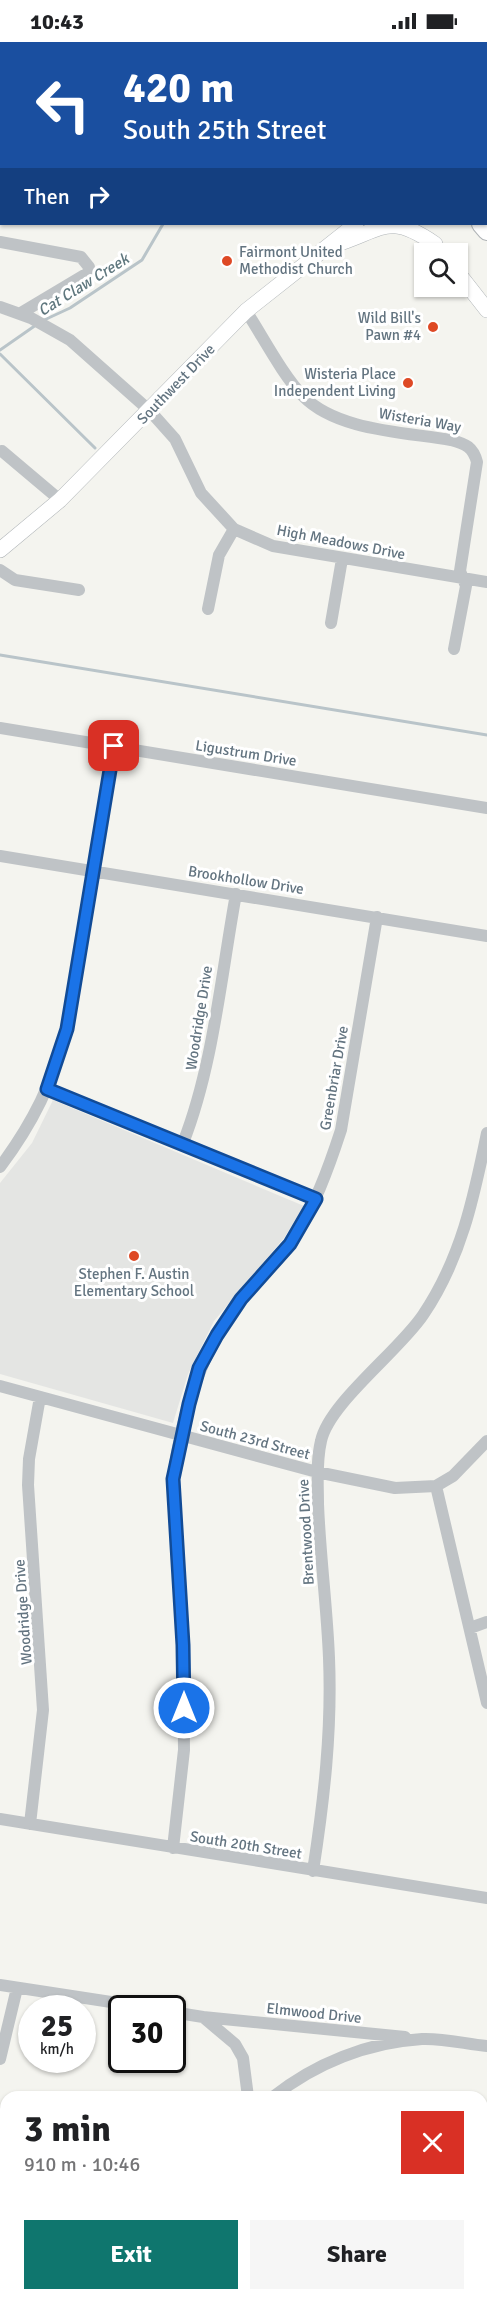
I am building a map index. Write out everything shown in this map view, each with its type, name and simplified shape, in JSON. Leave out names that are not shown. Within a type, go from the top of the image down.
[{"type":"main road","points":[[326,248],[390,225]]},
{"type":"main road","points":[[400,225],[430,236]]},
{"type":"main road","name":"Southwest Drive","points":[[0,549],[60,500],[150,411],[246,310],[351,226]]},
{"type":"main road","points":[[468,286],[487,310]]},
{"type":"street","points":[[0,242],[81,257],[89,267],[88,273],[26,316]]},
{"type":"street","name":"High Meadows Drive","points":[[0,307],[26,316],[70,340],[150,411],[175,439],[201,493],[234,529],[273,546],[487,582]]},
{"type":"street","name":"Wisteria Way","points":[[246,310],[302,395],[328,415],[349,423],[451,440],[465,444],[474,451],[477,462],[460,571],[463,578]]},
{"type":"street","points":[[2,451],[60,500]]},
{"type":"street","points":[[208,609],[219,555],[234,529]]},
{"type":"street","points":[[331,623],[342,559]]},
{"type":"street","points":[[0,570],[15,580],[79,590]]},
{"type":"street","points":[[454,649],[466,586],[463,578]]},
{"type":"street","name":"Ligustrum Drive","points":[[0,728],[487,808]]},
{"type":"street","points":[[0,1167],[34,1118],[47,1089],[67,1029],[114,746]]},
{"type":"street","name":"Brookhollow Drive","points":[[0,856],[487,936]]},
{"type":"street","name":"Woodridge Drive","points":[[183,1143],[197,1107],[206,1074],[236,894]]},
{"type":"street","name":"Greenbriar Drive","points":[[173,1848],[184,1750],[183,1645],[173,1479],[181,1435],[199,1368],[217,1335],[241,1299],[290,1244],[316,1199],[341,1130],[377,917]]},
{"type":"street","points":[[47,1089],[316,1199]]},
{"type":"street","name":"Brentwood Drive","points":[[313,1870],[325,1796],[330,1710],[317,1472],[321,1438],[344,1401],[394,1351],[422,1316],[444,1281],[460,1244],[476,1190],[487,1132]]},
{"type":"street","name":"South 23rd Street","points":[[0,1386],[317,1472],[395,1488],[436,1486]]},
{"type":"street","name":"Woodridge Drive","points":[[30,1824],[43,1710],[28,1485],[29,1459],[40,1397]]},
{"type":"street","points":[[487,1441],[453,1476],[436,1486],[487,1703]]},
{"type":"street","points":[[470,1628],[487,1622]]},
{"type":"street","name":"South 20th Street","points":[[0,1819],[487,1898]]},
{"type":"street","points":[[0,1985],[108,2002]]},
{"type":"street","points":[[0,2059],[17,1988]]},
{"type":"street","name":"Elmwood Drive","points":[[186,2014],[423,2039]]},
{"type":"street","name":"Elmwood Drive","points":[[203,2017],[235,2043],[243,2058],[247,2091]]},
{"type":"street","points":[[281,2091],[310,2070],[372,2047],[423,2039],[487,2046]]},
{"type":"shaded area","name":"Stephen F. Austin Elementary School","points":[[53,1100],[304,1206],[284,1238],[214,1321],[188,1374],[173,1423],[0,1374],[0,1183],[32,1143]]},
{"type":"waterway","name":"Cat Claw Creek","points":[[42,321],[70,308],[142,260],[162,225]]},
{"type":"waterway","name":"Cat Claw Creek","points":[[0,350],[36,325]]},
{"type":"waterway","points":[[0,354],[95,448]]},
{"type":"waterway","points":[[0,655],[487,735]]},
{"type":"place","name":"Fairmont United Methodist Church","points":[[227,261]]},
{"type":"place","name":"Wild Bill's Pawn #4","points":[[433,327]]},
{"type":"place","name":"Wisteria Place Independent Living","points":[[408,383]]},
{"type":"place","name":"Stephen F. Austin Elementary School","points":[[134,1256]]},
{"type":"route","points":[[114,746],[67,1029],[47,1089],[316,1199],[290,1244],[241,1299],[217,1335],[199,1368],[189,1404],[173,1479],[183,1645],[184,1708]]}]
